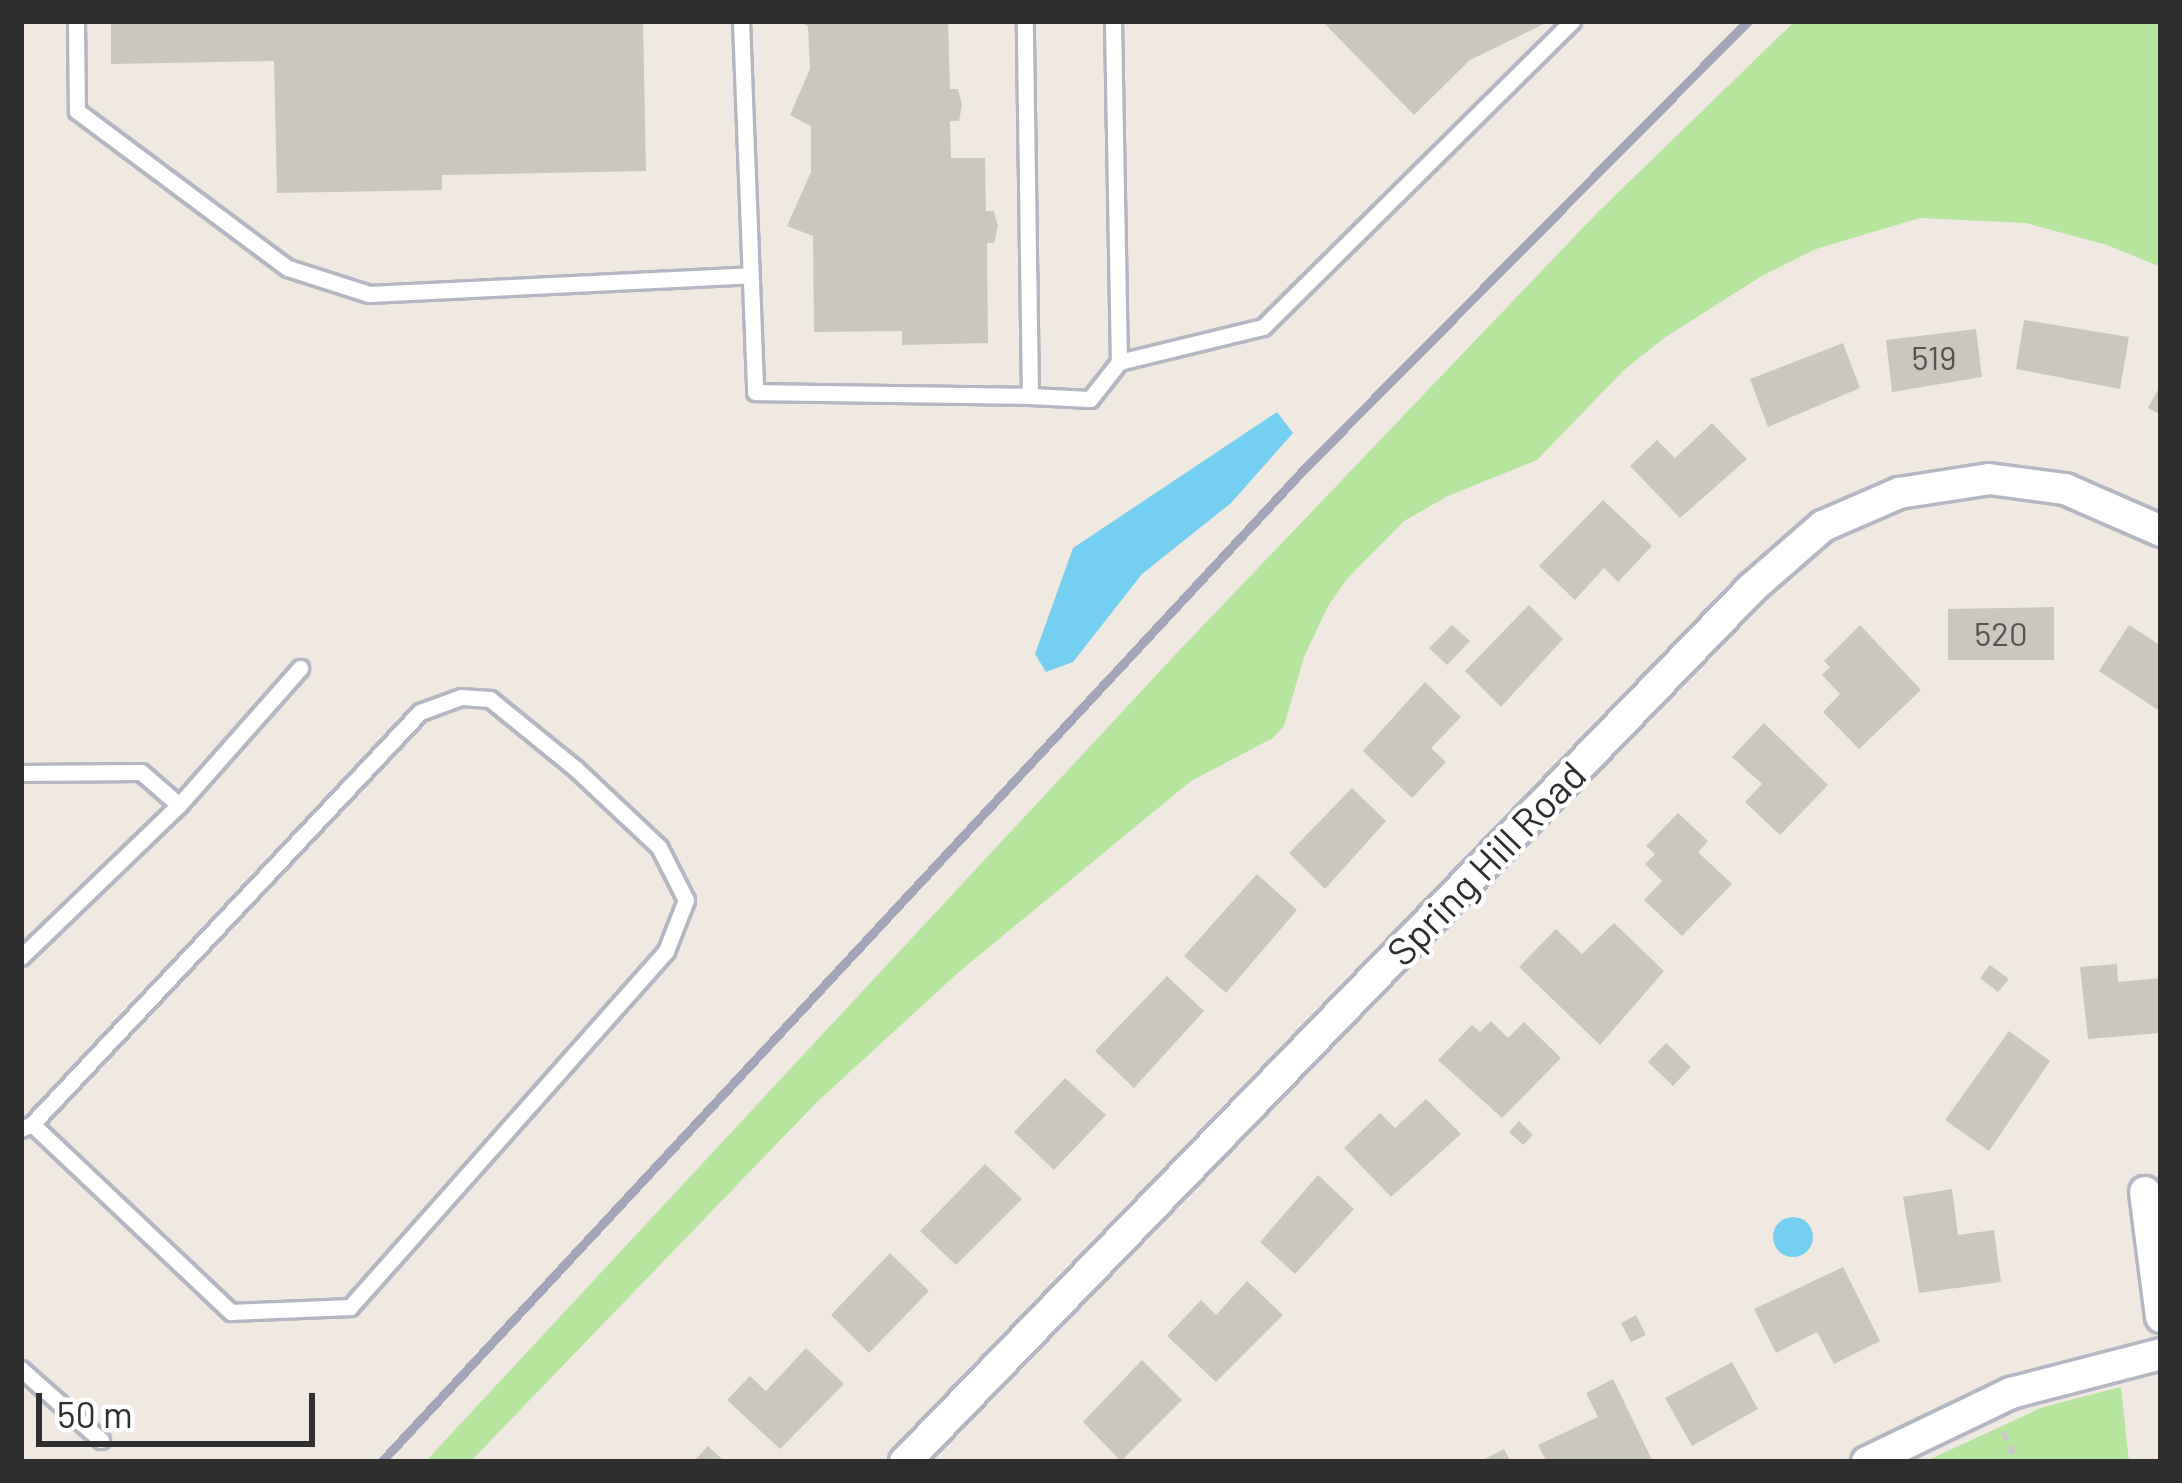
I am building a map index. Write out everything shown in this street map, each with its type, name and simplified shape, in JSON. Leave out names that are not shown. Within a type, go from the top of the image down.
[{"type":"street","name":"Spring Hill Road","points":[[905,1462],[1753,587],[1823,526],[1899,494],[1990,479],[2045,484],[2085,494],[2161,531]]},
{"type":"street","points":[[2145,1192],[2161,1318]]},
{"type":"street","points":[[1867,1462],[2011,1393],[2161,1354]]},
{"type":"lane","points":[[76,21],[77,111],[288,268],[368,294],[751,275]]},
{"type":"lane","points":[[740,21],[755,392],[1090,399],[1119,362],[1263,327],[1572,21]]},
{"type":"lane","points":[[1025,21],[1030,396]]},
{"type":"lane","points":[[1113,21],[1119,362]]},
{"type":"lane","points":[[21,957],[179,805],[300,668]]},
{"type":"lane","points":[[461,697],[490,699],[576,769],[659,847],[686,900],[666,951],[350,1307],[231,1312],[27,1127],[420,712],[461,697]]},
{"type":"lane","points":[[21,773],[141,772],[179,805]]},
{"type":"lane","points":[[21,1370],[101,1441]]},
{"type":"green space","points":[[1795,21],[2161,21],[2161,267],[2107,245],[2026,223],[1920,218],[1816,249],[1760,277],[1664,338],[1624,370],[1537,460],[1448,496],[1404,521],[1346,580],[1328,606],[1304,657],[1284,726],[1273,738],[1191,781],[960,971],[817,1102],[470,1462],[425,1462],[1174,656],[1597,213]]},
{"type":"green space","points":[[2121,1387],[2129,1462],[1924,1462],[2043,1407]]},
{"type":"water","points":[[1277,412],[1293,433],[1231,503],[1142,574],[1073,662],[1046,672],[1035,654],[1073,548]]},
{"type":"water","points":[[1793,1217],[1807,1223],[1813,1237],[1807,1251],[1793,1257],[1779,1251],[1773,1237],[1779,1223]]},
{"type":"building","points":[[111,21],[643,21],[646,171],[442,175],[442,190],[277,193],[274,61],[111,64]]},
{"type":"building","points":[[796,21],[948,21],[950,89],[958,89],[962,105],[959,121],[950,121],[951,158],[985,158],[986,211],[994,211],[998,226],[994,243],[987,243],[988,343],[902,345],[902,331],[814,332],[813,236],[787,226],[811,172],[811,126],[790,115],[810,69],[808,26]]},
{"type":"building","points":[[1322,21],[1550,21],[1470,60],[1414,115]]},
{"type":"building","points":[[2024,320],[2129,337],[2120,389],[2016,369]]},
{"type":"building","points":[[1976,329],[1982,377],[1892,392],[1886,340]]},
{"type":"building","points":[[1843,343],[1860,388],[1768,427],[1750,379]]},
{"type":"building","points":[[2161,384],[2161,415],[2148,408]]},
{"type":"building","points":[[1712,423],[1747,459],[1680,518],[1630,466],[1657,440],[1675,458]]},
{"type":"building","points":[[1603,500],[1652,546],[1618,582],[1604,568],[1575,600],[1539,566]]},
{"type":"building","points":[[1529,605],[1563,639],[1501,707],[1465,671]]},
{"type":"building","points":[[2054,607],[2054,660],[1948,660],[1948,609]]},
{"type":"building","points":[[1452,625],[1470,641],[1447,665],[1429,648]]},
{"type":"building","points":[[1860,625],[1921,690],[1859,749],[1823,712],[1840,694],[1822,675],[1830,667],[1824,661]]},
{"type":"building","points":[[2129,625],[2161,646],[2161,712],[2099,671]]},
{"type":"building","points":[[1425,682],[1461,717],[1431,748],[1446,762],[1412,798],[1363,751]]},
{"type":"building","points":[[1764,723],[1828,785],[1780,835],[1745,802],[1762,784],[1732,757]]},
{"type":"building","points":[[1352,788],[1386,821],[1325,889],[1289,853]]},
{"type":"building","points":[[1678,813],[1708,841],[1698,852],[1732,884],[1682,936],[1644,900],[1662,881],[1645,864],[1655,854],[1646,846]]},
{"type":"building","points":[[1257,874],[1297,910],[1226,993],[1184,956]]},
{"type":"building","points":[[1614,923],[1664,971],[1600,1045],[1519,967],[1556,929],[1582,954]]},
{"type":"building","points":[[2117,964],[2118,982],[2161,978],[2161,1033],[2088,1039],[2080,967]]},
{"type":"building","points":[[1990,965],[2009,979],[1998,992],[1980,978]]},
{"type":"building","points":[[1167,976],[1204,1011],[1134,1088],[1095,1051]]},
{"type":"building","points":[[1491,1021],[1508,1038],[1524,1022],[1561,1058],[1502,1118],[1438,1060],[1472,1025],[1480,1032]]},
{"type":"building","points":[[2009,1031],[2050,1061],[1989,1151],[1945,1120]]},
{"type":"building","points":[[1666,1043],[1691,1067],[1673,1086],[1648,1062]]},
{"type":"building","points":[[1065,1078],[1106,1115],[1054,1170],[1014,1132]]},
{"type":"building","points":[[1426,1099],[1461,1134],[1391,1197],[1344,1148],[1380,1113],[1395,1128]]},
{"type":"building","points":[[1519,1121],[1533,1135],[1523,1145],[1509,1132]]},
{"type":"building","points":[[985,1164],[1022,1199],[956,1265],[920,1231]]},
{"type":"building","points":[[1318,1175],[1354,1209],[1295,1274],[1260,1242]]},
{"type":"building","points":[[1952,1189],[1958,1235],[1994,1230],[2001,1282],[1919,1293],[1903,1197]]},
{"type":"building","points":[[890,1253],[929,1291],[869,1353],[831,1315]]},
{"type":"building","points":[[1843,1267],[1880,1341],[1834,1364],[1817,1332],[1776,1353],[1754,1309]]},
{"type":"building","points":[[1247,1281],[1283,1315],[1216,1382],[1167,1336],[1201,1300],[1216,1315]]},
{"type":"building","points":[[1636,1315],[1646,1335],[1631,1342],[1621,1323]]},
{"type":"building","points":[[806,1348],[844,1384],[780,1449],[727,1400],[750,1376],[766,1391]]},
{"type":"building","points":[[1142,1360],[1182,1400],[1121,1461],[1083,1422]]},
{"type":"building","points":[[1732,1362],[1758,1409],[1692,1446],[1665,1398]]},
{"type":"building","points":[[1613,1379],[1653,1462],[1547,1462],[1538,1445],[1598,1417],[1586,1393]]},
{"type":"building","points":[[708,1446],[725,1462],[693,1462]]},
{"type":"building","points":[[1504,1449],[1511,1462],[1479,1462]]},
{"type":"railway","points":[[381,1462],[1307,466],[1748,21]]}]
